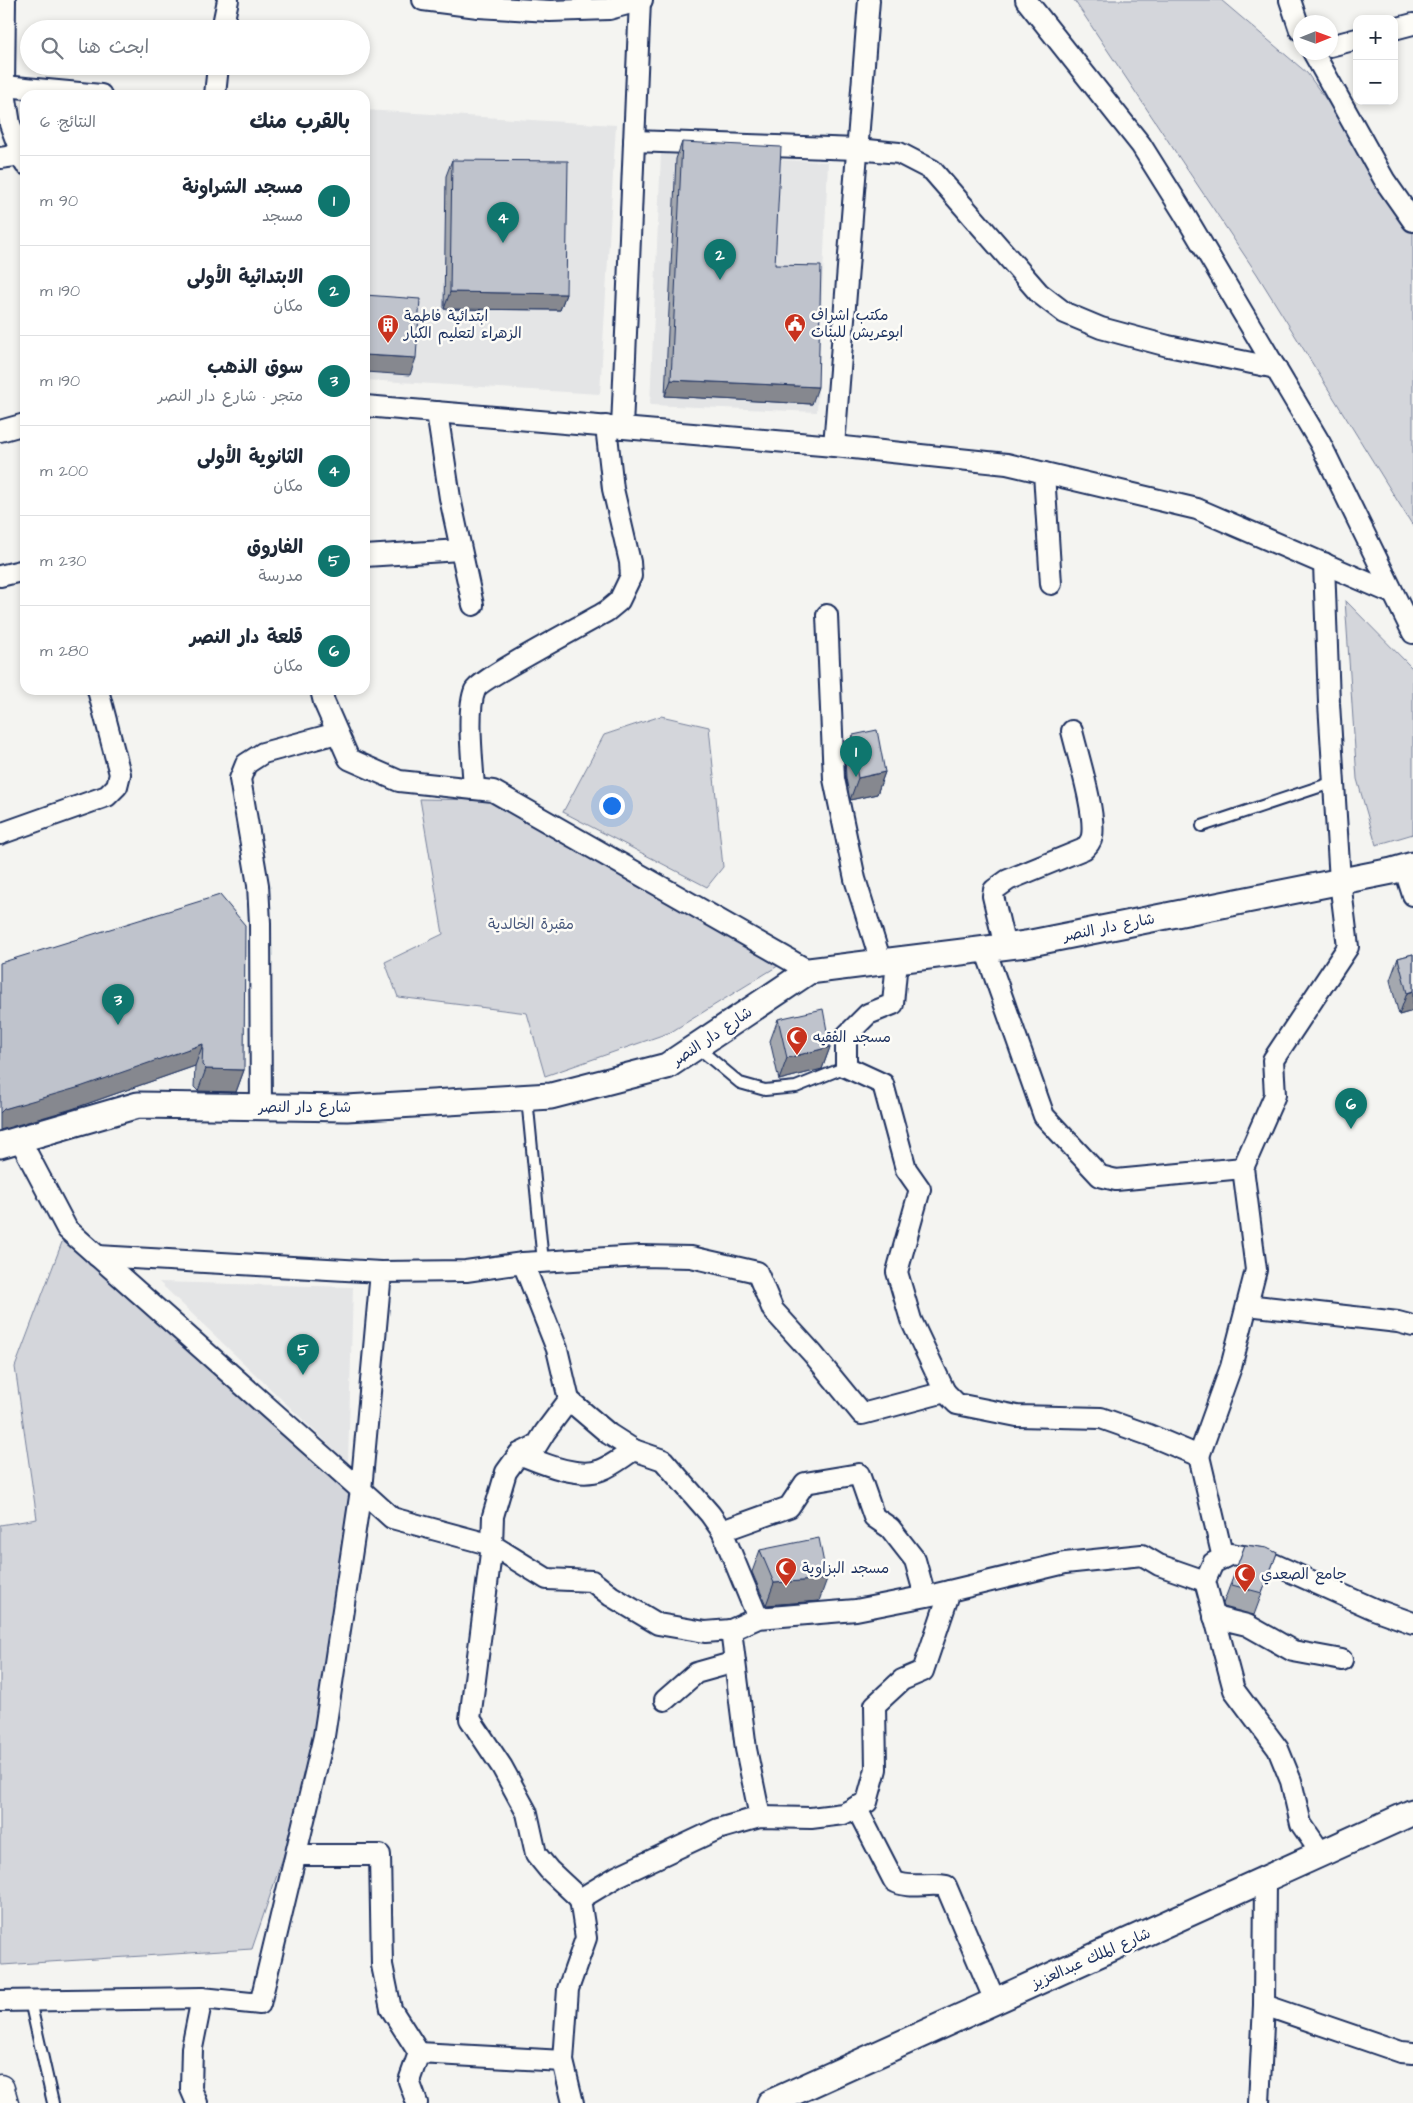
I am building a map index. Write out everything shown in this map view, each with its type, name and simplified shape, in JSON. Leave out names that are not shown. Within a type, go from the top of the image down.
[{"type":"highway","points":[[0,2088],[4,2103]]},
{"type":"street","points":[[5,0],[4,86],[10,124],[20,151]]},
{"type":"street","points":[[224,20],[228,0]]},
{"type":"street","points":[[423,0],[478,7],[550,11],[608,10],[641,0],[634,141],[614,427],[613,489],[630,562],[631,576],[618,601],[607,611],[495,673],[476,688],[471,703],[474,789]]},
{"type":"street","points":[[834,446],[869,0]]},
{"type":"street","points":[[1026,0],[1141,145],[1320,443],[1413,633]]},
{"type":"street","points":[[1290,0],[1295,15]]},
{"type":"street","points":[[1398,28],[1413,24]]},
{"type":"street","points":[[1338,44],[1353,40]]},
{"type":"street","points":[[1317,60],[1385,181],[1413,221]]},
{"type":"street","points":[[216,90],[217,75]]},
{"type":"street","points":[[4,86],[47,90]]},
{"type":"street","points":[[634,141],[857,149],[899,154],[932,170],[1040,293],[1066,313],[1101,328],[1168,346],[1276,368]]},
{"type":"street","points":[[0,158],[20,159]]},
{"type":"street","points":[[370,406],[834,446],[1007,464],[1198,509],[1392,593]]},
{"type":"street","points":[[437,412],[460,550],[473,605]]},
{"type":"street","points":[[0,431],[20,425]]},
{"type":"street","points":[[1044,473],[1051,584]]},
{"type":"street","points":[[370,556],[460,550]]},
{"type":"street","points":[[1223,1558],[1200,1456],[1230,1367],[1256,1270],[1242,1168],[1274,1095],[1273,1060],[1348,947],[1340,881],[1328,703],[1324,563]]},
{"type":"street","points":[[0,576],[20,571]]},
{"type":"street","points":[[827,615],[834,779],[855,879],[889,961],[892,1004],[868,1014],[846,1036],[846,1067],[882,1084],[906,1169],[920,1190],[897,1272],[911,1320],[945,1392],[958,1404],[1017,1416],[1101,1418],[1200,1456]]},
{"type":"street","points":[[0,834],[107,796],[117,786],[120,774],[99,695]]},
{"type":"street","points":[[322,695],[349,759],[399,781],[493,791],[809,971]]},
{"type":"street","points":[[1072,731],[1087,792],[1092,822],[1092,836],[1089,845],[1084,849],[1008,880],[994,890],[993,896],[995,948],[1044,1116],[1100,1176],[1116,1180],[1242,1168]]},
{"type":"street","points":[[261,1107],[258,885],[240,779],[246,764],[263,754],[337,733]]},
{"type":"street","points":[[1408,866],[1413,895]]},
{"type":"street","name":"شارع دار النصر","points":[[10,1142],[138,1105],[347,1108],[550,1096],[667,1066],[809,971],[995,948],[1408,866]]},
{"type":"street","points":[[10,1142],[67,1229],[392,1518],[492,1545],[547,1578],[592,1581],[610,1596],[658,1624],[705,1632],[730,1630],[758,1618],[856,1610],[950,1591],[1065,1563],[1142,1555],[1159,1565],[1205,1581]]},
{"type":"street","points":[[97,1256],[381,1272],[466,1271],[543,1262],[641,1256],[691,1257],[757,1272],[773,1310],[814,1354],[862,1414],[945,1392]]},
{"type":"street","points":[[523,1264],[556,1349],[569,1400],[609,1434],[634,1450],[663,1460],[722,1531],[758,1618]]},
{"type":"street","points":[[0,2001],[202,1998],[260,2004],[324,1736],[361,1490],[381,1272]]},
{"type":"street","points":[[1246,1305],[1413,1326]]},
{"type":"street","points":[[569,1400],[537,1446],[519,1454],[506,1472],[493,1516],[492,1545],[470,1719],[502,1767],[527,1813],[536,1854],[580,1899],[586,1938],[568,1989],[563,2061],[573,2103]]},
{"type":"street","points":[[519,1454],[548,1466],[577,1472],[601,1471],[634,1450]]},
{"type":"street","points":[[722,1531],[789,1507],[805,1484],[859,1474],[874,1517],[890,1528],[915,1560],[925,1596]]},
{"type":"street","points":[[1321,1853],[1301,1824],[1291,1781],[1278,1749],[1234,1690],[1205,1581],[1213,1563],[1231,1554],[1262,1559],[1374,1609],[1413,1622]]},
{"type":"street","points":[[580,1899],[618,1876],[718,1829],[760,1817],[811,1818],[843,1814],[867,1802],[876,1769],[875,1705],[902,1680],[923,1671],[950,1591]]},
{"type":"street","points":[[1214,1616],[1247,1625],[1293,1652],[1342,1660]]},
{"type":"street","points":[[730,1630],[746,1749],[760,1817]]},
{"type":"street","points":[[665,1700],[696,1674],[735,1662]]},
{"type":"street","points":[[856,1807],[894,1881],[899,1885],[938,1884],[946,1886],[995,2001]]},
{"type":"street","name":"شارع الملك عبدالعزيز","points":[[770,2103],[1413,1812]]},
{"type":"street","points":[[296,1855],[380,1856],[382,1965],[391,2009],[419,2053]]},
{"type":"street","points":[[1259,2103],[1264,2005],[1265,1879]]},
{"type":"street","points":[[198,2103],[191,2089],[192,2048],[202,1998]]},
{"type":"street","points":[[1264,2005],[1401,2052],[1413,2053]]},
{"type":"street","points":[[419,2053],[563,2061]]},
{"type":"street","points":[[417,2103],[409,2080],[419,2053]]},
{"type":"lane","points":[[1202,826],[1334,782]]},
{"type":"lane","points":[[696,1047],[740,1084],[764,1090],[796,1087],[846,1067]]},
{"type":"lane","points":[[527,1097],[543,1262]]},
{"type":"lane","points":[[30,2000],[53,2103]]},
{"type":"shaded area","points":[[370,110],[616,125],[600,394],[370,380]]},
{"type":"shaded area","points":[[661,154],[828,162],[817,412],[650,405]]},
{"type":"shaded area","points":[[159,1282],[353,1287],[348,1463]]},
{"type":"green space","points":[[1074,0],[1221,0],[1307,73],[1413,221],[1413,526],[1257,274]]},
{"type":"green space","points":[[1345,600],[1413,669],[1413,834],[1376,845],[1357,779]]},
{"type":"green space","points":[[661,716],[709,727],[723,867],[707,887],[563,812],[604,735]]},
{"type":"green space","name":"مقبرة الخالدية","points":[[420,799],[492,800],[781,964],[671,1032],[545,1076],[527,1013],[398,997],[385,962],[443,934]]},
{"type":"green space","points":[[67,1229],[361,1490],[324,1736],[252,1949],[0,1964],[0,1525],[37,1519],[15,1367]]},
{"type":"building","points":[[682,142],[781,147],[775,265],[821,266],[818,387],[671,380]]},
{"type":"building","points":[[452,160],[568,161],[566,294],[450,292]]},
{"type":"building","name":"ابتدائية فاطمة الزهراء لتعليم الكبار","points":[[370,295],[420,299],[416,358],[370,355]]},
{"type":"building","points":[[877,730],[885,772],[858,778],[853,735]]},
{"type":"building","points":[[220,895],[245,925],[244,1070],[206,1069],[202,1065],[203,1044],[80,1087],[4,1109],[0,1113],[0,963]]},
{"type":"building","points":[[1413,954],[1413,991],[1407,993],[1398,958]]},
{"type":"building","points":[[823,1009],[830,1047],[787,1058],[778,1019]]},
{"type":"building","points":[[819,1538],[827,1579],[774,1583],[760,1550]]},
{"type":"building","points":[[1245,1545],[1267,1548],[1277,1553],[1262,1593],[1232,1585],[1231,1582]]},
{"type":"place","name":"الثانوية الأولى","points":[[503,243]]},
{"type":"place","name":"الابتدائية الأولى","points":[[720,280]]},
{"type":"place","name":"مكتب اشراف ابوعريش للبنات","points":[[795,343]]},
{"type":"place","name":"ابتدائية فاطمة الزهراء لتعليم الكبار","points":[[388,344]]},
{"type":"place","name":"مسجد الشراونة","points":[[856,777]]},
{"type":"place","name":"سوق الذهب","points":[[118,1025]]},
{"type":"place","name":"مسجد الفقيه","points":[[797,1056]]},
{"type":"place","name":"قلعة دار النصر","points":[[1351,1129]]},
{"type":"place","name":"الفاروق","points":[[303,1375]]},
{"type":"place","name":"مسجد البزاوية","points":[[786,1587]]},
{"type":"place","name":"جامع الصعدي","points":[[1245,1593]]}]
